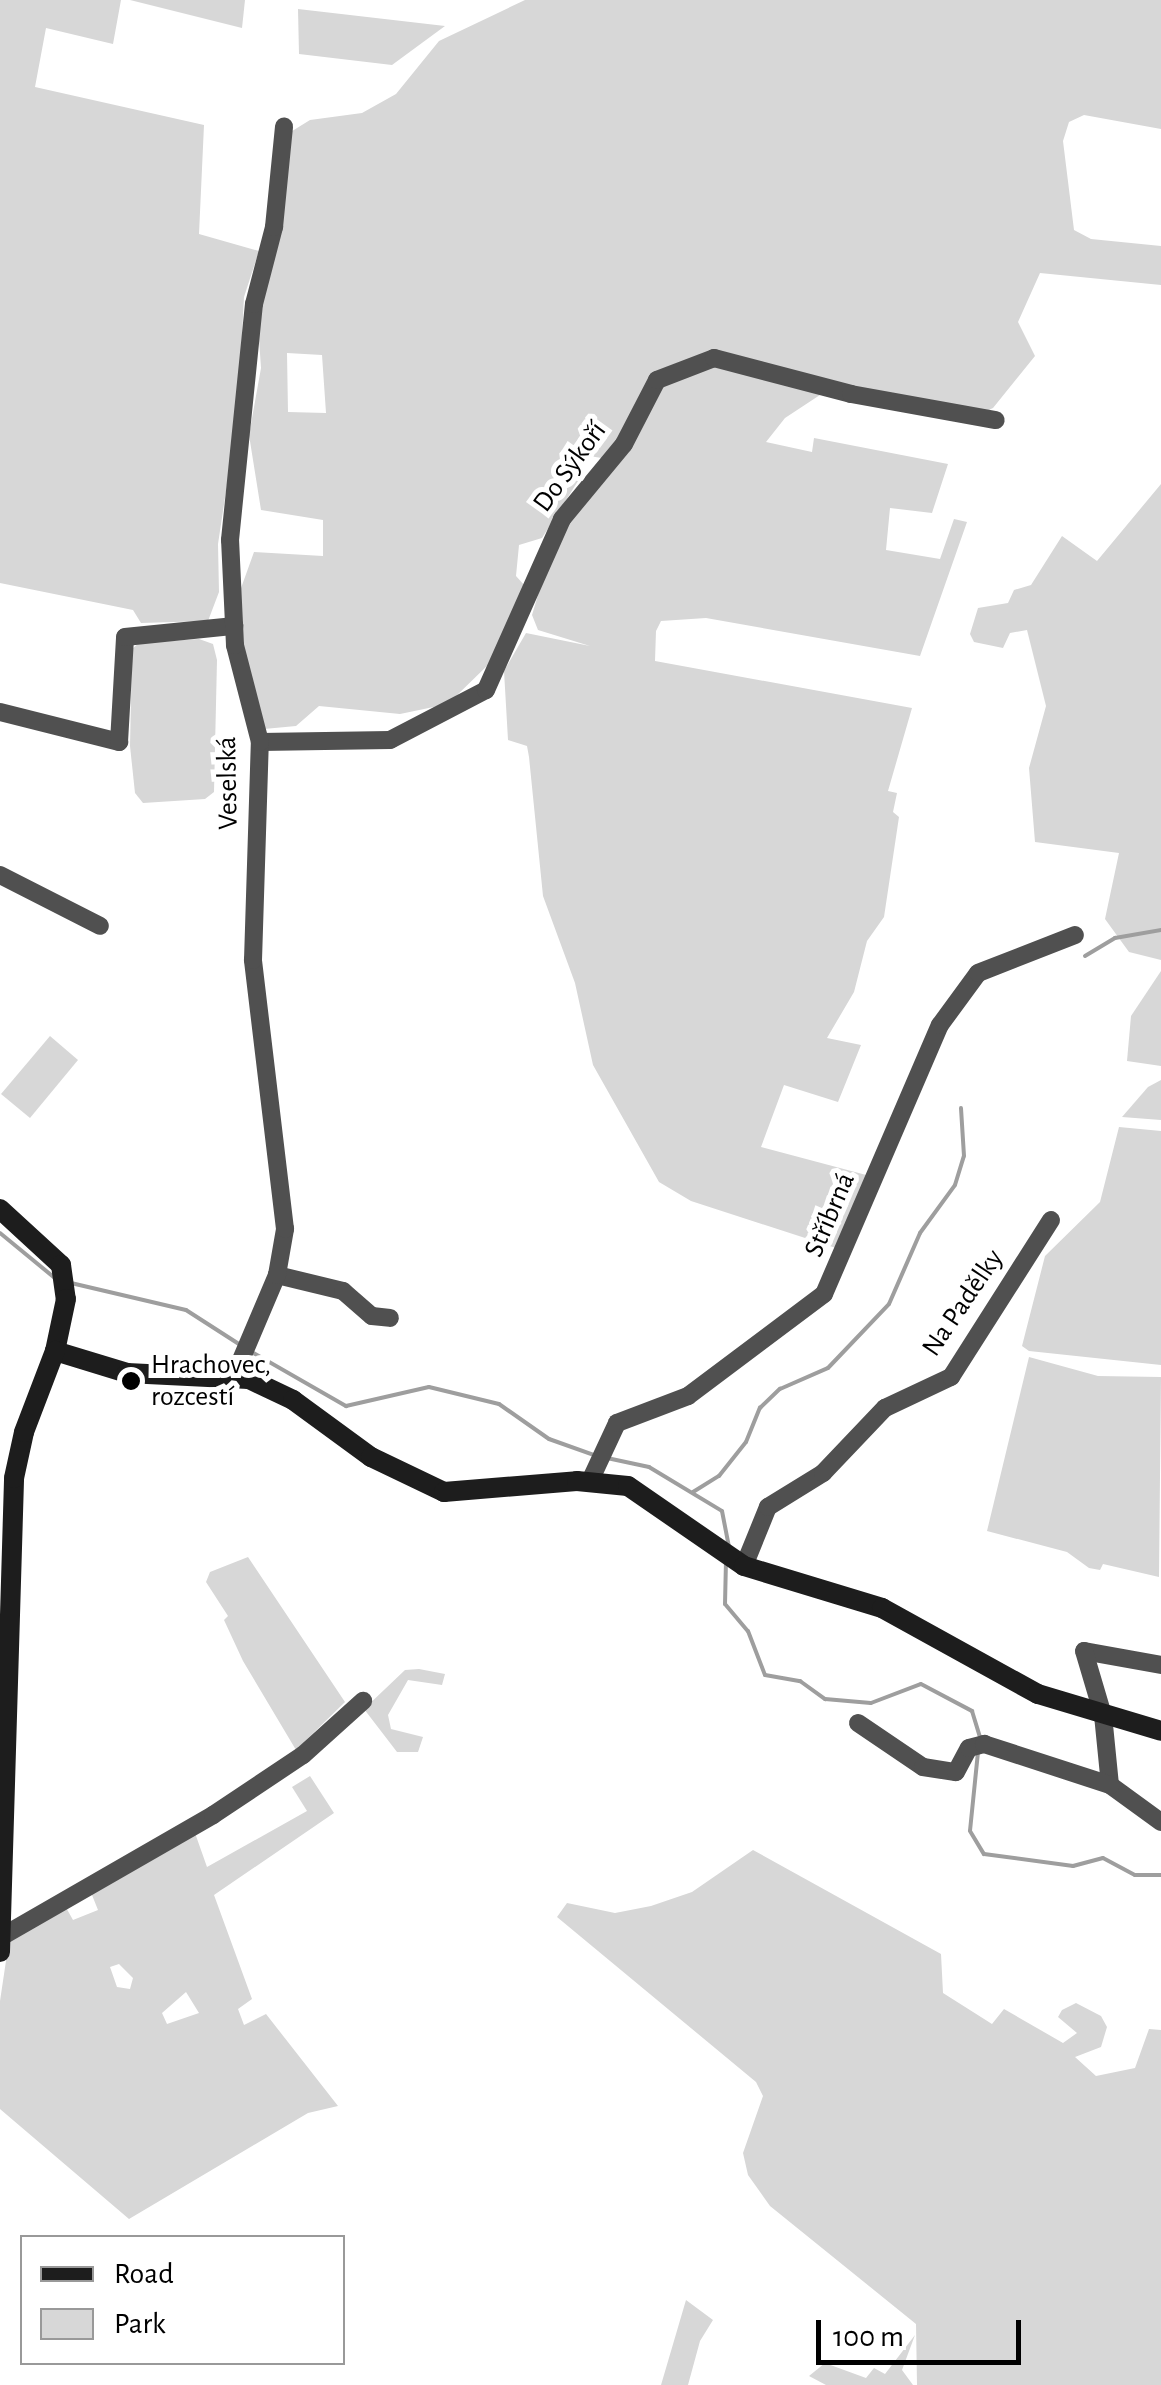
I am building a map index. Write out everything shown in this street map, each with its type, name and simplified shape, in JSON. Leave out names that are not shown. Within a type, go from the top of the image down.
[{"type":"street","name":"Veselská","points":[[241,1356],[277,1276],[282,1184],[253,960],[260,742],[234,626],[230,540],[254,304],[274,227],[284,126]]},
{"type":"street","name":"Do Sýkoří","points":[[260,742],[390,740],[486,690],[562,519],[624,444],[658,380],[714,358],[850,394],[996,420]]},
{"type":"street","points":[[0,712],[119,742],[125,638],[234,626]]},
{"type":"street","points":[[0,875],[100,926]]},
{"type":"street","name":"Stříbrná","points":[[595,1465],[617,1423],[688,1396],[824,1294],[940,1024],[978,973],[1075,936]]},
{"type":"street","points":[[0,1209],[52,1253],[65,1282],[56,1350],[24,1432],[14,1478],[1,1944]]},
{"type":"street","name":"Na Padělky","points":[[733,1558],[768,1507],[823,1473],[885,1408],[951,1376],[1051,1220]]},
{"type":"street","points":[[277,1276],[343,1292],[372,1316],[390,1318]]},
{"type":"street","points":[[56,1350],[127,1373],[241,1356],[370,1458],[444,1492],[595,1465],[733,1558],[882,1608],[1038,1694],[1161,1731]]},
{"type":"street","points":[[1110,1784],[1102,1715],[1084,1651],[1161,1664]]},
{"type":"street","points":[[1,1944],[214,1815],[302,1755],[363,1700]]},
{"type":"street","points":[[858,1723],[910,1760],[935,1769],[956,1772],[979,1744],[1009,1746],[1072,1776],[1110,1784],[1161,1822]]},
{"type":"green space","points":[[0,0],[121,0],[113,44],[46,28],[35,87],[204,125],[199,234],[259,251],[244,297],[238,412],[218,544],[219,592],[208,621],[141,623],[133,610],[0,583]]},
{"type":"green space","points":[[130,0],[245,0],[242,28]]},
{"type":"green space","points":[[525,0],[1161,0],[1161,129],[1084,115],[1069,122],[1063,141],[1074,230],[1091,239],[1161,246],[1161,285],[1040,273],[1018,322],[1035,356],[993,408],[978,415],[826,391],[785,418],[766,442],[812,452],[814,438],[948,464],[932,513],[890,508],[886,550],[940,559],[954,519],[967,522],[920,656],[706,618],[661,621],[656,631],[655,661],[912,708],[888,791],[897,793],[893,812],[899,817],[884,917],[867,941],[854,992],[827,1038],[861,1045],[838,1102],[784,1085],[761,1147],[870,1176],[839,1249],[691,1201],[659,1182],[593,1065],[575,983],[543,896],[529,757],[527,746],[508,740],[504,671],[526,633],[590,646],[538,630],[532,615],[553,545],[614,460],[583,455],[585,470],[542,538],[519,545],[516,576],[525,586],[492,661],[448,704],[400,714],[319,706],[296,726],[264,729],[257,720],[236,602],[254,552],[323,556],[323,520],[261,510],[249,435],[261,368],[258,325],[289,133],[310,120],[362,113],[396,94],[439,41]],"holes":[[[287,353],[322,355],[326,413],[288,412]]]},
{"type":"green space","points":[[298,9],[445,26],[392,65],[299,54]]},
{"type":"green space","points":[[1161,484],[1161,960],[1129,952],[1105,919],[1119,853],[1035,842],[1029,768],[1046,706],[1027,630],[1010,633],[1003,648],[974,642],[970,634],[978,608],[1008,603],[1014,590],[1031,585],[1062,536],[1097,561]]},
{"type":"green space","points":[[199,639],[213,644],[217,660],[214,792],[205,799],[143,803],[135,793],[130,746],[132,649],[139,643]]},
{"type":"green space","points":[[1161,971],[1161,1066],[1127,1061],[1131,1016]]},
{"type":"green space","points":[[50,1036],[78,1060],[30,1118],[1,1094]]},
{"type":"green space","points":[[1161,1080],[1161,1120],[1122,1117],[1148,1087]]},
{"type":"green space","points":[[1119,1127],[1161,1131],[1161,1365],[1029,1351],[1022,1346],[1045,1256],[1100,1202]]},
{"type":"green space","points":[[1029,1357],[1098,1376],[1161,1377],[1159,1577],[1103,1564],[1100,1570],[1089,1568],[1067,1552],[987,1531]]},
{"type":"green space","points":[[248,1557],[345,1702],[296,1750],[243,1661],[224,1620],[228,1616],[206,1582],[210,1572]]},
{"type":"green space","points":[[405,1670],[445,1674],[442,1685],[408,1680],[388,1715],[391,1729],[423,1737],[418,1752],[397,1752],[364,1709]]},
{"type":"green space","points":[[310,1776],[334,1813],[214,1895],[252,1999],[238,2009],[244,2025],[266,2014],[338,2106],[308,2113],[129,2219],[0,2109],[0,2001],[10,1934],[64,1904],[73,1920],[98,1910],[90,1890],[195,1833],[207,1867],[307,1811],[292,1787]],"holes":[[[119,1964],[133,1978],[130,1989],[117,1987],[110,1967]],[[186,1992],[199,2013],[167,2024],[162,2013]]]},
{"type":"green space","points":[[753,1850],[941,1954],[943,1993],[992,2024],[1004,2009],[1063,2043],[1077,2033],[1058,2017],[1062,2010],[1076,2003],[1101,2016],[1107,2027],[1101,2047],[1075,2057],[1096,2076],[1135,2068],[1149,2029],[1161,2030],[1161,2385],[917,2385],[916,2324],[770,2206],[748,2175],[743,2153],[763,2096],[756,2082],[557,1917],[567,1903],[615,1913],[692,1892]]},
{"type":"green space","points":[[686,2300],[713,2320],[700,2341],[688,2385],[661,2385]]},
{"type":"green space","points":[[915,2335],[902,2370],[913,2385],[826,2385],[809,2376],[825,2363],[866,2378],[874,2368],[885,2374]]},
{"type":"waterway","points":[[1085,956],[1115,938],[1161,930]]},
{"type":"waterway","points":[[693,1492],[719,1476],[746,1442],[760,1408],[780,1389],[828,1368],[889,1304],[920,1233],[955,1185],[964,1156],[961,1108]]},
{"type":"waterway","points":[[0,1233],[56,1279]]},
{"type":"waterway","points":[[71,1283],[186,1310],[242,1346]]},
{"type":"waterway","points":[[250,1351],[346,1406],[429,1387],[499,1404],[549,1439],[597,1456]]},
{"type":"waterway","points":[[607,1458],[649,1467],[722,1511],[729,1546]]},
{"type":"waterway","points":[[726,1560],[725,1604],[748,1631],[765,1675],[800,1681],[825,1699],[871,1703],[921,1684],[972,1711],[980,1737]]},
{"type":"waterway","points":[[978,1752],[970,1831],[984,1854],[1073,1866],[1103,1858],[1135,1875],[1161,1875]]},
{"type":"place","name":"Hrachovec, rozcestí","points":[[131,1381]]}]
